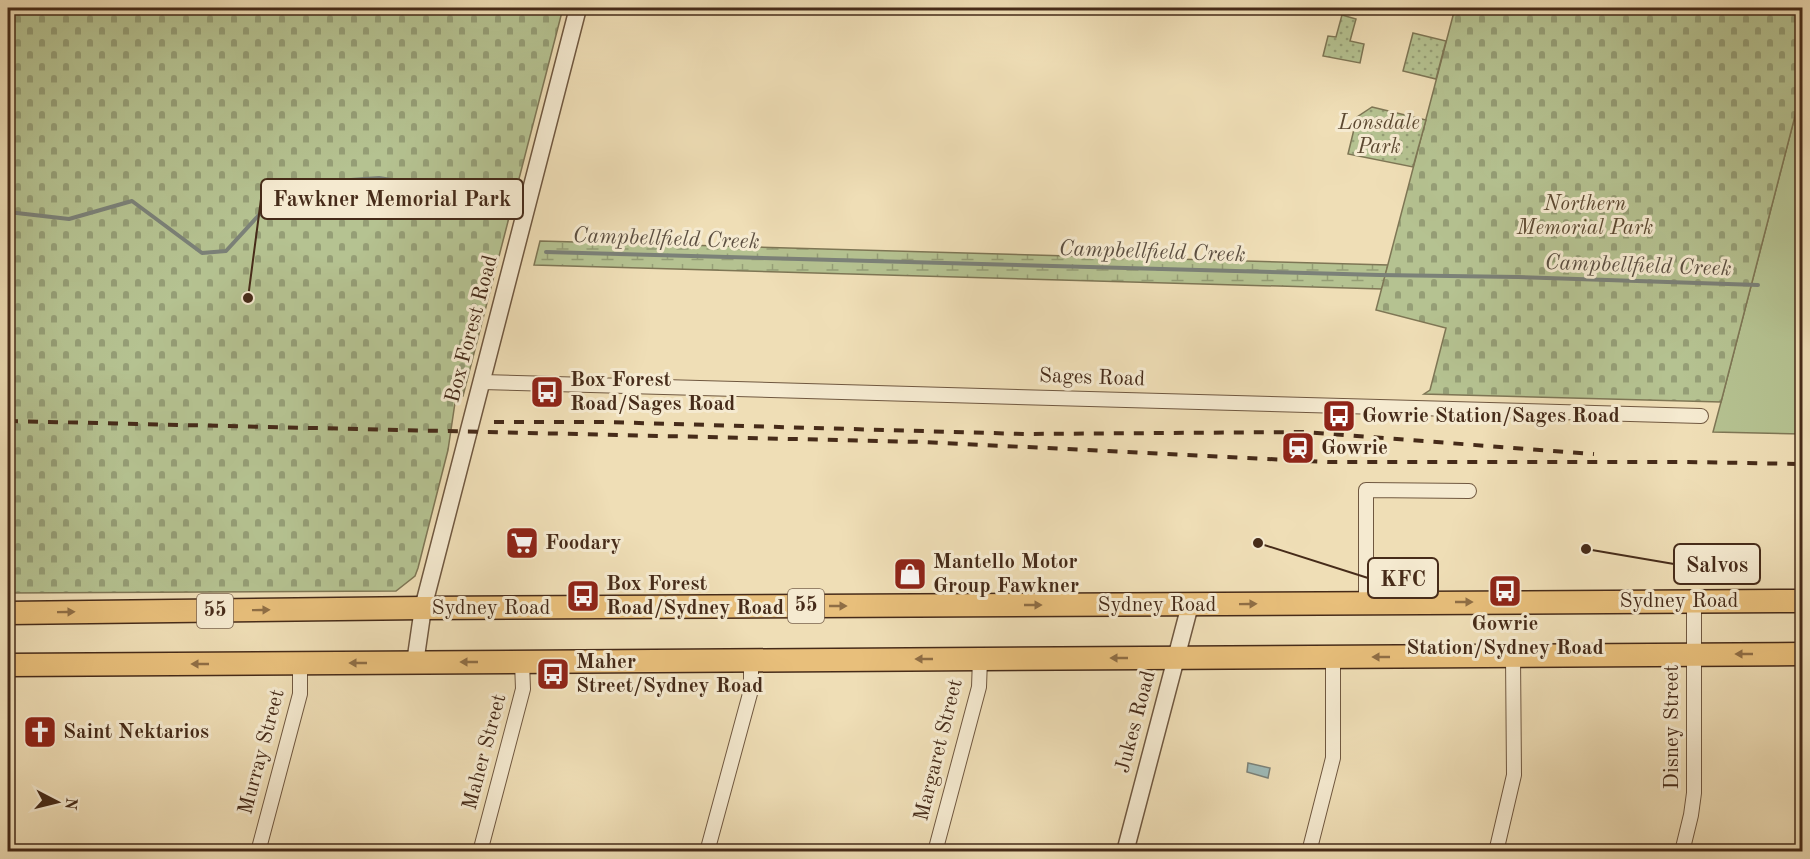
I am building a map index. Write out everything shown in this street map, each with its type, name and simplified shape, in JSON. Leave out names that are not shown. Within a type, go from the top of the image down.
[{"type":"highway","name":"Sydney Road","points":[[8,613],[423,608],[1803,600]]},
{"type":"highway","points":[[8,665],[1803,654]]},
{"type":"street","name":"Box Forest Road","points":[[415,663],[423,608],[578,8]]},
{"type":"street","name":"Sages Road","points":[[482,382],[1701,416]]},
{"type":"street","points":[[1366,603],[1366,490],[1469,491]]},
{"type":"street","name":"Disney Street","points":[[1682,852],[1693,805],[1694,601]]},
{"type":"street","name":"Jukes Road","points":[[1125,852],[1190,605]]},
{"type":"street","points":[[1496,852],[1514,783],[1513,656]]},
{"type":"street","points":[[1309,852],[1332,767],[1333,657]]},
{"type":"street","name":"Margaret Street","points":[[935,852],[979,687],[980,658]]},
{"type":"street","points":[[707,852],[751,690],[751,660]]},
{"type":"street","name":"Maher Street","points":[[480,852],[523,689],[522,662]]},
{"type":"street","name":"Murray Street","points":[[258,852],[300,694],[300,663]]},
{"type":"green space","points":[[8,8],[563,8],[463,396],[456,396],[448,450],[418,568],[415,576],[396,591],[8,593]]},
{"type":"green space","name":"Northern Memorial Park","points":[[1455,8],[1802,8],[1802,89],[1721,402],[1424,394],[1430,390],[1446,328],[1376,310]]},
{"type":"green space","points":[[1342,15],[1356,19],[1350,41],[1364,44],[1360,63],[1323,56],[1328,36],[1336,37]]},
{"type":"green space","points":[[1413,33],[1446,41],[1436,79],[1403,71]]},
{"type":"green space","points":[[1802,89],[1802,434],[1713,432],[1721,402]]},
{"type":"green space","name":"Lonsdale Park","points":[[1372,107],[1426,120],[1413,167],[1348,154],[1357,117]]},
{"type":"green space","points":[[540,241],[1388,265],[1382,289],[534,265]]},
{"type":"water","points":[[1248,763],[1270,768],[1268,778],[1247,772]]},
{"type":"waterway","name":"Campbellfield Creek","points":[[8,212],[69,219],[132,201],[202,253],[226,251],[269,204],[303,190],[337,181],[379,178],[397,181],[470,215]]},
{"type":"waterway","name":"Campbellfield Creek","points":[[546,252],[1758,285]]},
{"type":"railway","points":[[8,421],[924,442],[1329,462],[1802,464]]},
{"type":"railway","points":[[494,422],[604,422],[1025,434],[1303,432],[1594,454]]},
{"type":"place","name":"Fawkner Memorial Park","points":[[248,298]]},
{"type":"place","name":"Box Forest Road/Sages Road","points":[[547,392]]},
{"type":"place","name":"Gowrie Station/Sages Road","points":[[1339,416]]},
{"type":"place","name":"Gowrie","points":[[1298,448]]},
{"type":"place","name":"Foodary","points":[[522,543]]},
{"type":"place","name":"KFC","points":[[1258,543]]},
{"type":"place","name":"Salvos","points":[[1586,549]]},
{"type":"place","name":"Mantello Motor Group Fawkner","points":[[910,574]]},
{"type":"place","name":"Gowrie Station/Sydney Road","points":[[1505,591]]},
{"type":"place","name":"Box Forest Road/Sydney Road","points":[[583,596]]},
{"type":"place","name":"Maher Street/Sydney Road","points":[[553,674]]},
{"type":"place","name":"Saint Nektarios","points":[[40,732]]}]
